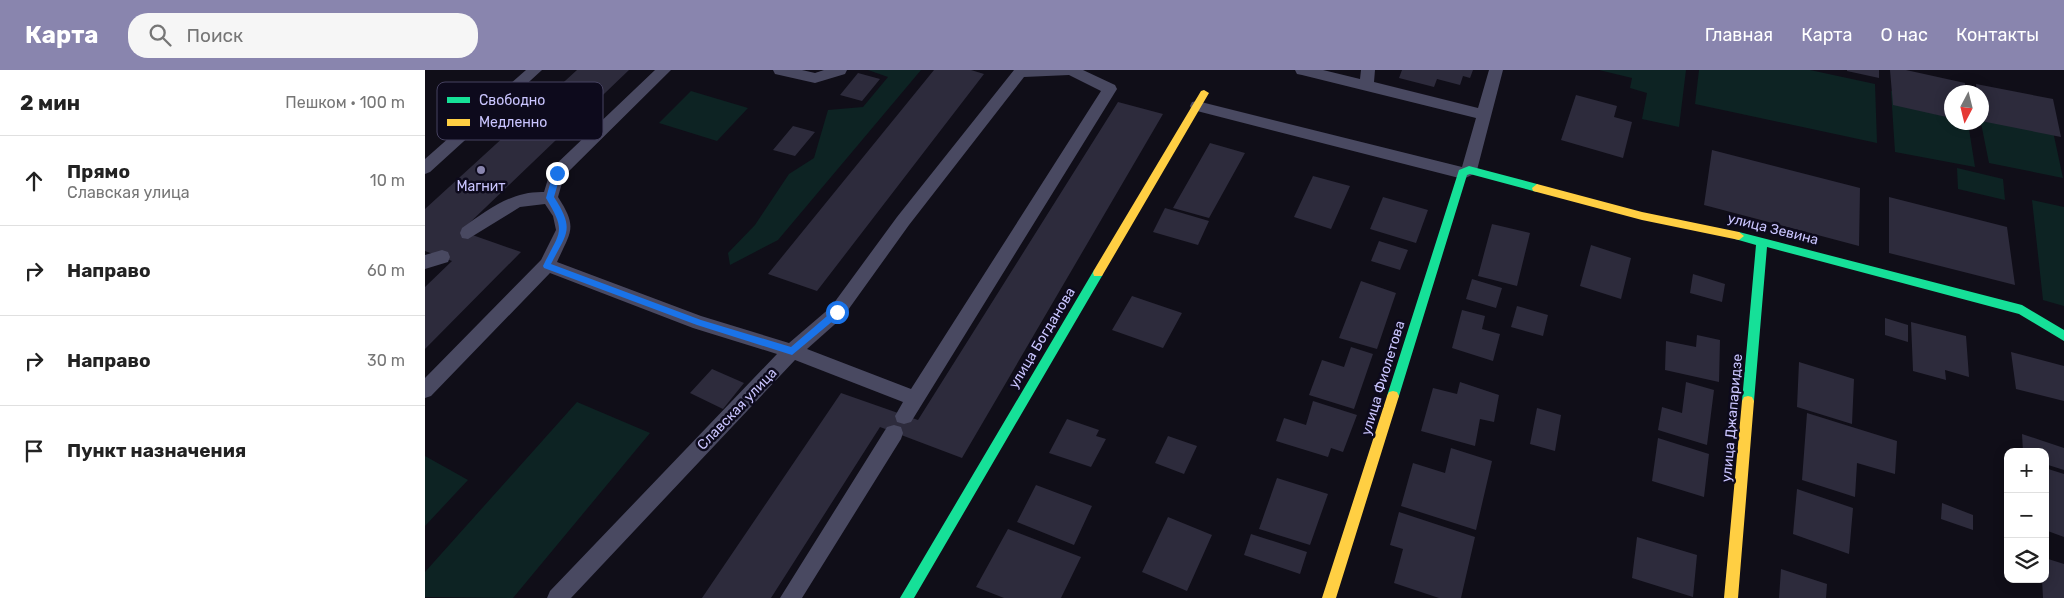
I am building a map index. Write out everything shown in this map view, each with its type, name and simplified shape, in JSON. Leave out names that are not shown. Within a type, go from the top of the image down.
[{"type":"street","name":"улица Богданова","points":[[907,598],[1200,100]]},
{"type":"street","name":"улица Зевина","points":[[1466,172],[1642,216],[1762,241],[2022,310],[2064,336]]},
{"type":"street","name":"улица Фиолетова","points":[[1329,598],[1466,172]]},
{"type":"street","name":"улица Джапаридзе","points":[[1731,598],[1762,241]]},
{"type":"lane","points":[[522,82],[535,70]]},
{"type":"lane","points":[[603,129],[664,70]]},
{"type":"lane","points":[[780,70],[815,78],[840,70]]},
{"type":"lane","name":"Славская улица","points":[[557,598],[792,351],[837,312],[903,221],[1020,72],[1071,70],[1110,89],[914,398]]},
{"type":"lane","points":[[1302,70],[1483,114]]},
{"type":"lane","points":[[1366,86],[1368,70]]},
{"type":"lane","points":[[1200,100],[1466,172],[1496,70]]},
{"type":"lane","points":[[425,168],[456,140]]},
{"type":"lane","points":[[550,198],[557,173],[591,140]]},
{"type":"lane","points":[[425,390],[547,266],[564,230],[561,214],[550,198],[532,196],[512,202],[467,233]]},
{"type":"lane","points":[[425,262],[442,257]]},
{"type":"lane","points":[[547,266],[699,323],[792,351],[914,398],[904,416]]},
{"type":"lane","points":[[791,598],[893,433]]},
{"type":"green space","points":[[868,70],[921,70],[778,240],[730,265],[728,253],[755,225],[789,174],[814,158],[828,110],[863,107],[888,77]]},
{"type":"green space","points":[[1599,70],[1686,70],[1679,127],[1642,119],[1647,93],[1630,88],[1632,78]]},
{"type":"green space","points":[[1699,70],[1810,70],[1875,84],[1877,143],[1695,104]]},
{"type":"green space","points":[[691,91],[748,108],[717,141],[659,123]]},
{"type":"green space","points":[[1891,91],[1944,102],[1944,130],[1969,130],[1975,167],[1895,152]]},
{"type":"green space","points":[[1989,110],[2051,122],[2063,178],[1989,163],[1982,130],[1989,130]]},
{"type":"green space","points":[[1957,168],[2003,179],[2005,200],[1958,189]]},
{"type":"green space","points":[[2032,200],[2064,207],[2064,306],[2043,300]]},
{"type":"green space","points":[[577,402],[650,433],[513,598],[425,597],[425,572]]},
{"type":"green space","points":[[425,456],[468,480],[425,526]]},
{"type":"building","points":[[577,70],[629,70],[603,95],[603,82],[564,82]]},
{"type":"building","points":[[934,70],[971,70],[984,74],[817,291],[768,274]]},
{"type":"building","points":[[1402,70],[1473,70],[1470,78],[1463,76],[1460,85],[1437,79],[1434,87],[1399,78]]},
{"type":"building","points":[[1879,70],[1879,78],[1847,71]]},
{"type":"building","points":[[1890,70],[1906,70],[1965,83],[1965,85],[1944,85],[1944,116],[1893,105]]},
{"type":"building","points":[[858,73],[880,79],[862,101],[840,95]]},
{"type":"building","points":[[1989,87],[2053,99],[2061,137],[1989,123]]},
{"type":"building","points":[[1576,95],[1617,106],[1614,117],[1632,122],[1623,158],[1561,140]]},
{"type":"building","points":[[1118,102],[1163,114],[962,458],[880,427],[771,598],[702,598],[841,393],[918,420]]},
{"type":"building","points":[[793,126],[815,132],[795,156],[773,150]]},
{"type":"building","points":[[500,140],[556,140],[461,231],[521,252],[425,349],[425,287],[452,261],[425,251],[425,209]]},
{"type":"building","points":[[1210,143],[1245,153],[1209,218],[1173,208]]},
{"type":"building","points":[[1712,150],[1860,188],[1859,246],[1704,205]]},
{"type":"building","points":[[1313,176],[1350,186],[1331,229],[1294,217]]},
{"type":"building","points":[[1383,197],[1428,210],[1416,243],[1370,229]]},
{"type":"building","points":[[1889,197],[2007,227],[2015,285],[1889,253]]},
{"type":"building","points":[[1165,208],[1209,221],[1198,245],[1153,232]]},
{"type":"building","points":[[1492,224],[1530,233],[1517,286],[1478,276]]},
{"type":"building","points":[[1379,241],[1408,250],[1400,270],[1371,261]]},
{"type":"building","points":[[1591,245],[1631,258],[1621,299],[1580,286]]},
{"type":"building","points":[[1693,274],[1725,284],[1722,302],[1690,293]]},
{"type":"building","points":[[1472,279],[1502,288],[1496,308],[1466,299]]},
{"type":"building","points":[[1361,281],[1396,293],[1377,349],[1339,338]]},
{"type":"building","points":[[1132,296],[1182,313],[1163,348],[1112,330]]},
{"type":"building","points":[[1517,306],[1548,315],[1543,336],[1511,327]]},
{"type":"building","points":[[1462,310],[1485,316],[1482,329],[1500,334],[1493,361],[1452,348]]},
{"type":"building","points":[[1885,318],[1908,325],[1908,342],[1885,335]]},
{"type":"building","points":[[1911,322],[1966,336],[1969,377],[1945,370],[1946,380],[1913,371]]},
{"type":"building","points":[[1697,335],[1720,340],[1719,382],[1665,370],[1666,341],[1696,347]]},
{"type":"building","points":[[1351,347],[1373,354],[1354,409],[1309,395],[1322,360],[1344,367]]},
{"type":"building","points":[[2011,352],[2064,366],[2064,401],[2016,389]]},
{"type":"building","points":[[1799,362],[1854,379],[1852,424],[1797,407]]},
{"type":"building","points":[[712,369],[744,383],[723,409],[690,393]]},
{"type":"building","points":[[1460,382],[1499,395],[1494,422],[1480,419],[1475,446],[1421,431],[1433,388],[1457,394]]},
{"type":"building","points":[[1686,382],[1714,390],[1707,445],[1658,430],[1662,407],[1682,413]]},
{"type":"building","points":[[1313,401],[1357,415],[1343,452],[1331,448],[1328,457],[1276,441],[1284,418],[1306,425]]},
{"type":"building","points":[[1537,408],[1561,415],[1555,451],[1530,444]]},
{"type":"building","points":[[1807,413],[1897,441],[1895,474],[1857,463],[1855,497],[1802,480]]},
{"type":"building","points":[[1067,419],[1099,430],[1096,436],[1106,439],[1091,467],[1049,453]]},
{"type":"building","points":[[2022,434],[2064,448],[2064,470],[2049,465],[2049,448],[2023,448]]},
{"type":"building","points":[[1168,436],[1197,446],[1184,474],[1155,463]]},
{"type":"building","points":[[1658,438],[1709,454],[1704,497],[1652,481]]},
{"type":"building","points":[[1451,448],[1492,461],[1476,530],[1401,506],[1413,463],[1445,473]]},
{"type":"building","points":[[2049,469],[2064,474],[2064,537],[2049,531]]},
{"type":"building","points":[[1277,478],[1328,494],[1310,545],[1259,529]]},
{"type":"building","points":[[1036,485],[1092,506],[1074,545],[1017,522]]},
{"type":"building","points":[[1797,489],[1853,508],[1849,554],[1793,534]]},
{"type":"building","points":[[1942,503],[1973,515],[1973,530],[1941,519]]},
{"type":"building","points":[[1399,512],[1475,537],[1461,598],[1439,598],[1394,583],[1403,549],[1390,545]]},
{"type":"building","points":[[1168,517],[1212,535],[1187,591],[1142,572]]},
{"type":"building","points":[[1008,529],[1081,557],[1061,598],[1004,598],[976,587]]},
{"type":"building","points":[[1251,534],[1307,552],[1300,574],[1244,555]]},
{"type":"building","points":[[1637,537],[1697,555],[1693,597],[1632,578]]},
{"type":"building","points":[[2049,559],[2064,564],[2064,598],[2043,598],[2042,583],[2049,583]]},
{"type":"building","points":[[1781,569],[1827,584],[1826,598],[1779,598]]},
{"type":"traffic: fast","points":[[1393,396],[1463,173],[1469,170],[1537,188]]},
{"type":"traffic: fast","points":[[1739,236],[2022,310],[2064,336]]},
{"type":"traffic: fast","points":[[1748,401],[1762,241]]},
{"type":"traffic: fast","points":[[907,598],[1098,273]]},
{"type":"traffic: slow","points":[[1098,273],[1204,93]]},
{"type":"traffic: slow","points":[[1537,188],[1642,216],[1739,236]]},
{"type":"traffic: slow","points":[[1329,598],[1393,396]]},
{"type":"traffic: slow","points":[[1731,598],[1748,401]]},
{"type":"place","name":"Магнит","points":[[481,170]]},
{"type":"route","points":[[557,173],[550,198],[561,214],[564,230],[547,266],[699,323],[792,351],[837,312]]}]
